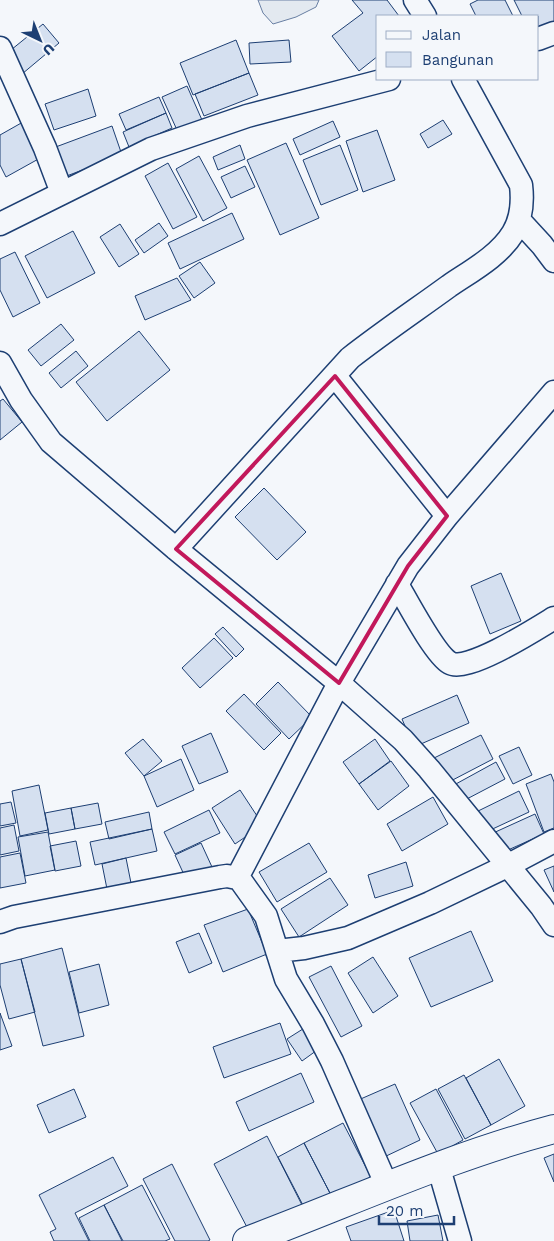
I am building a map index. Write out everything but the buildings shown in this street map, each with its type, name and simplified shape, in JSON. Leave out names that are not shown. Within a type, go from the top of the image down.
[{"type":"street","points":[[415,0],[424,15]]},
{"type":"street","points":[[539,39],[554,33]]},
{"type":"street","points":[[0,48],[45,148],[62,193]]},
{"type":"street","points":[[0,224],[151,149],[247,116],[385,80]]},
{"type":"street","points":[[176,549],[350,358],[482,264],[502,247],[513,234],[519,220],[523,199],[521,185],[465,80]]},
{"type":"street","points":[[519,220],[554,261]]},
{"type":"street","points":[[0,363],[21,400],[51,442],[176,549],[339,683],[403,740],[541,906],[554,925]]},
{"type":"street","points":[[335,376],[447,516]]},
{"type":"street","points":[[237,878],[339,683],[408,566],[447,516],[554,392]]},
{"type":"street","points":[[397,584],[439,653],[456,666],[463,665],[501,649],[554,618]]},
{"type":"street","points":[[277,951],[304,948],[348,938],[430,904],[554,841]]},
{"type":"street","points":[[0,922],[14,917],[220,877],[237,878],[266,916],[286,979],[313,1024],[332,1061],[387,1186]]},
{"type":"street","points":[[247,1241],[438,1166],[517,1139],[554,1129]]},
{"type":"street","points":[[438,1166],[460,1241]]},
{"type":"highlighted area","points":[[335,376],[447,516],[408,566],[339,683],[176,549]]},
{"type":"shaded area","points":[[258,0],[319,0],[316,7],[296,17],[273,24],[263,13]]}]
